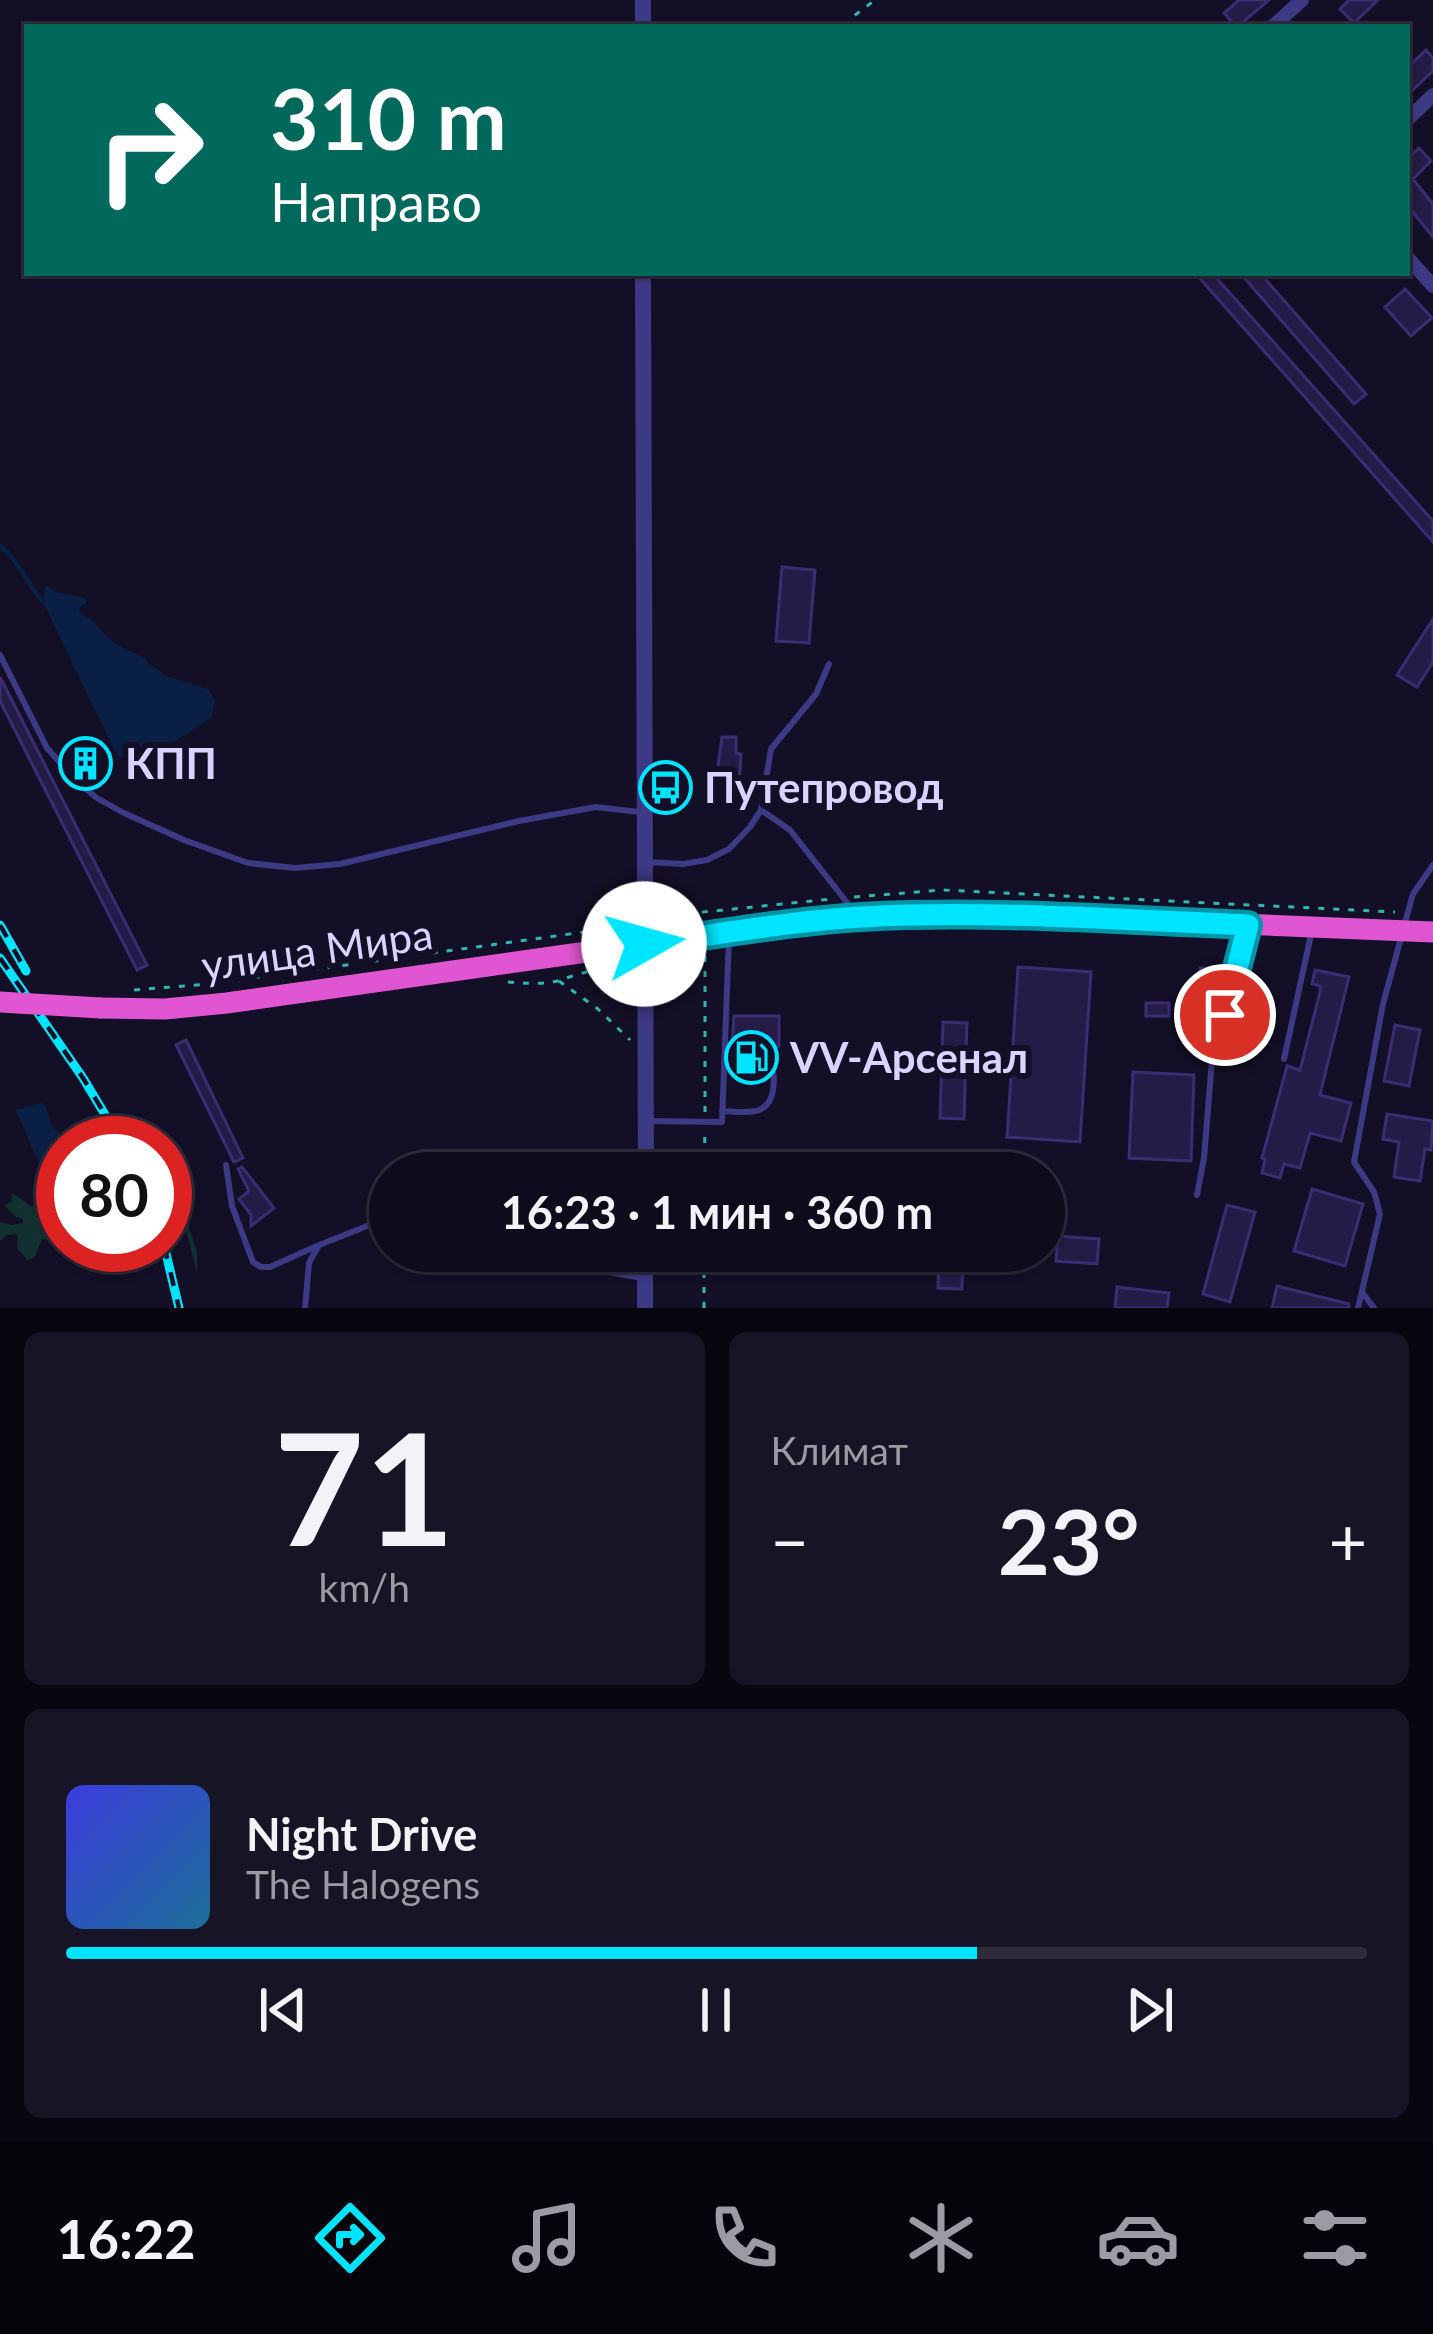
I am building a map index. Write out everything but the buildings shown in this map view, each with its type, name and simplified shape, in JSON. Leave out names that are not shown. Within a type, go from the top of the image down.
[{"type":"highway","name":"улица Мира","points":[[0,1002],[165,1009],[248,1001],[858,917],[974,913],[1433,932]]},
{"type":"street","points":[[1275,24],[1302,0]]},
{"type":"street","points":[[1410,117],[1433,95]]},
{"type":"street","points":[[1410,260],[1433,286]]},
{"type":"street","points":[[643,276],[646,1152]]},
{"type":"street","points":[[645,1272],[645,1308]]},
{"type":"lane","points":[[0,656],[47,748],[77,782],[124,813],[248,863],[296,868],[340,864],[596,807],[643,812]]},
{"type":"lane","points":[[644,862],[707,860],[729,849],[750,827],[761,810],[771,749],[816,694],[829,664]]},
{"type":"lane","points":[[761,810],[790,830],[858,917]]},
{"type":"lane","points":[[1358,1308],[1380,1214],[1374,1192],[1354,1162],[1383,1004],[1413,894],[1433,865]]},
{"type":"lane","points":[[1198,1195],[1212,1060],[1248,925]]},
{"type":"lane","points":[[1284,1059],[1312,927]]},
{"type":"lane","points":[[646,1121],[722,1122],[729,933]]},
{"type":"lane","points":[[722,1111],[757,1112],[773,1097],[770,1059],[755,1052],[725,1052]]},
{"type":"lane","points":[[226,1165],[232,1206],[253,1262],[261,1267],[369,1225]]},
{"type":"lane","points":[[305,1308],[310,1263],[320,1245]]},
{"type":"lane","points":[[609,1272],[645,1279]]},
{"type":"lane","points":[[1362,1292],[1374,1308]]},
{"type":"path","points":[[848,24],[875,0]]},
{"type":"path","points":[[129,991],[606,929],[623,918],[630,896]]},
{"type":"path","points":[[658,896],[674,915]]},
{"type":"path","points":[[704,1152],[705,936]]},
{"type":"path","points":[[535,984],[571,974],[615,970],[632,984]]},
{"type":"path","points":[[558,980],[598,1009],[634,1047]]},
{"type":"path","points":[[704,1272],[704,1308]]},
{"type":"green space","points":[[12,1193],[36,1205],[36,1253],[27,1260],[17,1248],[16,1234],[0,1241],[0,1222],[23,1223],[4,1205],[12,1201]]},
{"type":"water","points":[[46,586],[86,598],[80,613],[163,675],[208,689],[215,700],[211,718],[153,752],[117,756],[43,602]]},
{"type":"water","points":[[45,1105],[49,1116],[36,1116],[36,1155],[33,1150],[15,1110]]},
{"type":"waterway","points":[[0,546],[43,602]]},
{"type":"railway","points":[[0,925],[26,971]]},
{"type":"railway","points":[[0,958],[106,1116]]},
{"type":"railway","points":[[170,1272],[179,1308]]},
{"type":"place","name":"КПП","points":[[86,764]]},
{"type":"place","name":"Путепровод","points":[[665,788]]},
{"type":"place","name":"VV-Арсенал","points":[[751,1058]]},
{"type":"route","points":[[644,944],[858,917],[974,913],[1248,925],[1225,1015]]}]
